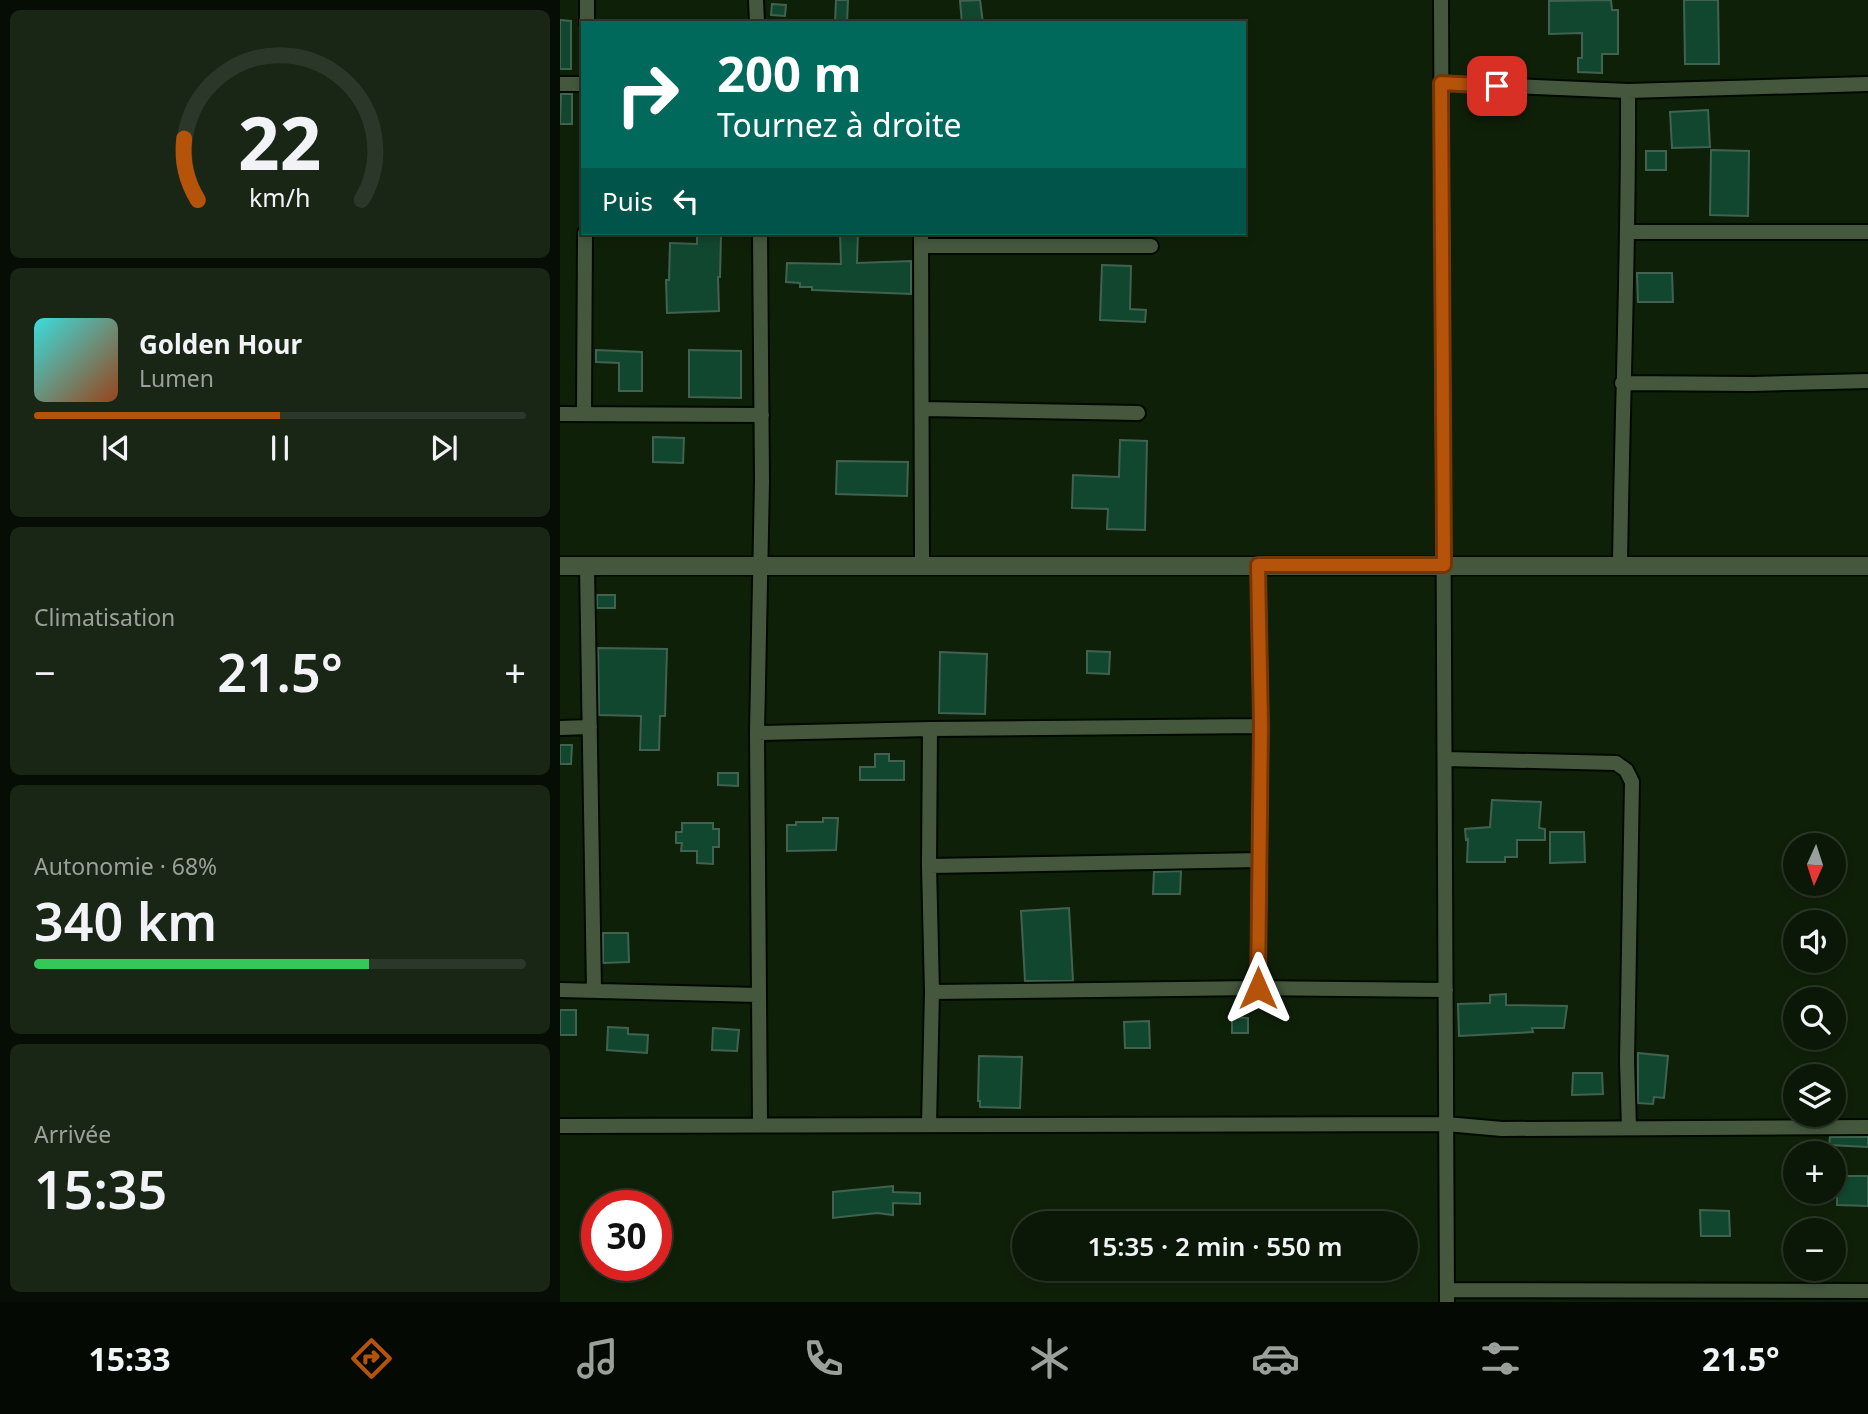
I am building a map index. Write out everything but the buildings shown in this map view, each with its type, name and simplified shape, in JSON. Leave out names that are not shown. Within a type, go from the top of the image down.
[{"type":"street","points":[[587,0],[587,21]]},
{"type":"street","points":[[756,0],[757,21]]},
{"type":"street","points":[[1441,0],[1447,1296],[1625,1297],[1868,1292]]},
{"type":"street","points":[[1441,83],[1628,91],[1868,85]]},
{"type":"street","points":[[560,84],[581,85]]},
{"type":"street","points":[[1620,566],[1622,383],[1628,232],[1628,91]]},
{"type":"street","points":[[1628,232],[1868,232]]},
{"type":"street","points":[[584,414],[585,235]]},
{"type":"street","points":[[760,235],[762,565],[757,733],[760,1125]]},
{"type":"street","points":[[922,565],[921,240],[1151,246]]},
{"type":"street","points":[[1622,383],[1868,381]]},
{"type":"street","points":[[922,409],[1138,413]]},
{"type":"street","points":[[560,414],[762,415]]},
{"type":"street","points":[[1258,565],[1261,726],[1258,988]]},
{"type":"street","points":[[560,566],[1868,566]]},
{"type":"street","points":[[587,566],[594,990]]},
{"type":"street","points":[[757,733],[1261,726]]},
{"type":"street","points":[[560,728],[590,727]]},
{"type":"street","points":[[929,1125],[932,992],[930,729]]},
{"type":"street","points":[[1445,759],[1616,763],[1626,771],[1632,782],[1627,1061],[1629,1128]]},
{"type":"street","points":[[929,866],[1259,860]]},
{"type":"street","points":[[932,992],[1258,988],[1446,990]]},
{"type":"street","points":[[560,990],[758,995]]},
{"type":"street","points":[[560,1126],[1446,1124],[1502,1129],[1868,1127]]},
{"type":"route","points":[[1258,988],[1261,726],[1258,565],[1444,565],[1441,83],[1497,86]]}]
